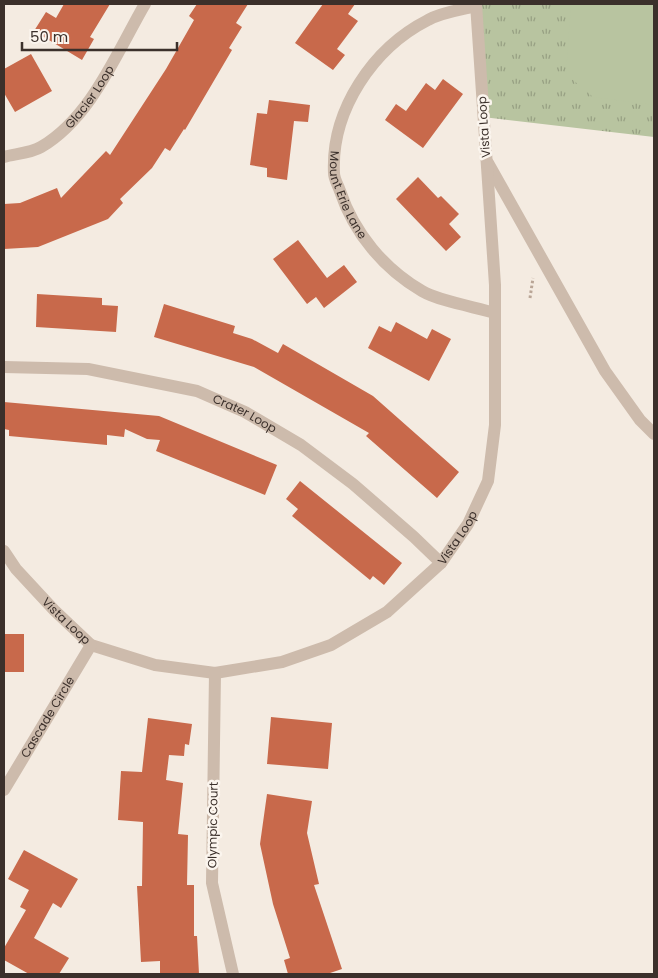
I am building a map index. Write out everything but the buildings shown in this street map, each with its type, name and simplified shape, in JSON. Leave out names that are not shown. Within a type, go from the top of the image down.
[{"type":"street","name":"Glacier Loop","points":[[4,157],[39,148],[71,124],[89,101],[145,4]]},
{"type":"street","name":"Vista Loop","points":[[5,555],[54,610],[92,645],[155,665],[215,673],[282,662],[331,645],[387,612],[440,563],[468,524],[488,481],[495,425],[495,313],[476,5]]},
{"type":"street","name":"Mount Erie Lane","points":[[476,5],[429,19],[389,47],[366,72],[349,101],[336,139],[334,175],[345,207],[364,238],[387,266],[424,292],[495,313]]},
{"type":"street","points":[[486,159],[605,371],[640,420],[654,434]]},
{"type":"street","name":"Crater Loop","points":[[4,366],[88,368],[197,392],[245,412],[301,444],[353,484],[414,537],[440,563]]},
{"type":"street","name":"Cascade Circle","points":[[4,790],[92,645]]},
{"type":"street","name":"Olympic Court","points":[[215,673],[212,883],[233,974]]},
{"type":"green space","points":[[476,4],[654,4],[654,137],[483,117]]},
{"type":"green space","points":[[571,4],[654,4],[654,105],[593,97],[566,74]]}]
